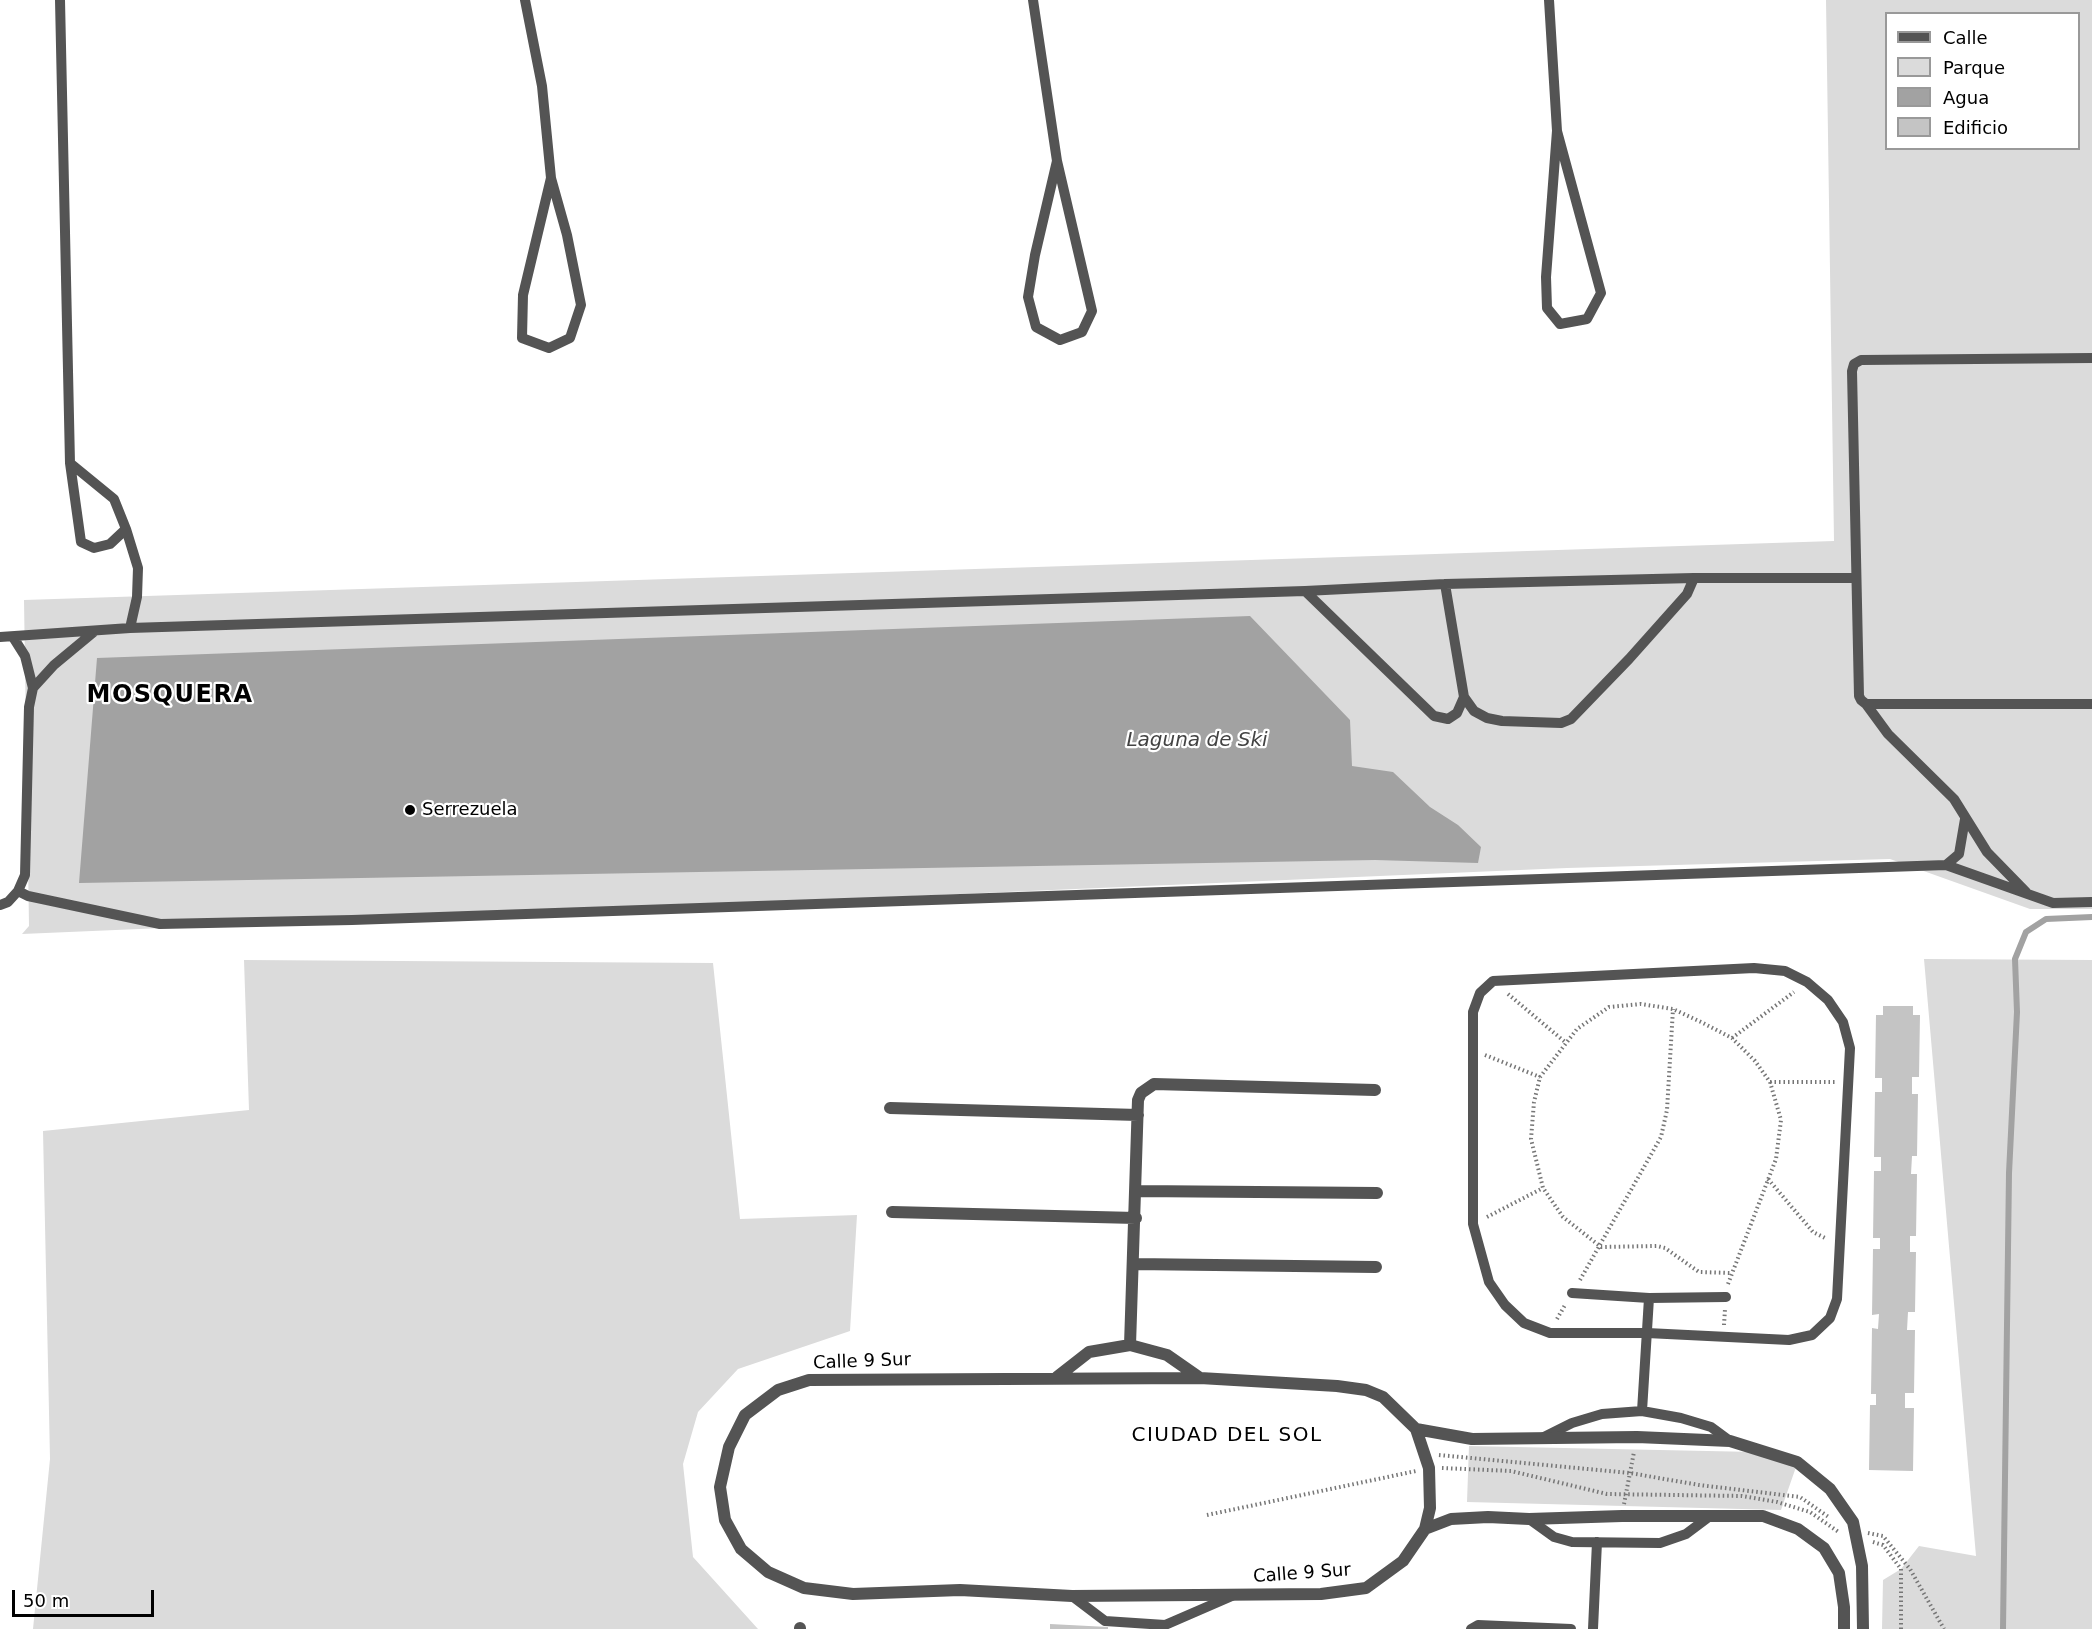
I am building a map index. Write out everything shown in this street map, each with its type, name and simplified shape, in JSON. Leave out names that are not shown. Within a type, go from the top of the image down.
[{"type":"street","points":[[1130,1345],[1138,1115],[1141,1093],[1154,1084],[1375,1090]]},
{"type":"street","points":[[890,1107],[1138,1115]]},
{"type":"street","points":[[1137,1191],[1377,1193]]},
{"type":"street","points":[[892,1212],[1136,1218]]},
{"type":"street","points":[[1134,1264],[1376,1267]]},
{"type":"street","points":[[1057,1377],[1089,1352],[1130,1345],[1167,1355],[1200,1378]]},
{"type":"street","name":"Calle 9 Sur","points":[[1416,1429],[1383,1397],[1366,1390],[1200,1378],[809,1380],[778,1390],[745,1415],[729,1447],[720,1487],[724,1521],[741,1549],[768,1572],[804,1588],[853,1594],[960,1590],[1072,1596],[1321,1594],[1366,1588],[1403,1561],[1425,1529]]},
{"type":"street","points":[[1425,1529],[1430,1508],[1429,1468],[1416,1429],[1472,1439],[1637,1437],[1730,1441],[1797,1462],[1830,1489],[1853,1521],[1862,1566],[1863,1628]]},
{"type":"street","points":[[1425,1529],[1451,1519],[1488,1517],[1529,1519],[1622,1516],[1763,1516],[1798,1529],[1824,1548],[1839,1573],[1844,1607],[1844,1629]]},
{"type":"lane","points":[[60,0],[70,463],[81,542],[94,548],[110,544],[126,529]]},
{"type":"lane","points":[[525,0],[542,86],[551,178],[567,236],[581,305],[570,338],[549,348],[522,338],[523,295],[551,178]]},
{"type":"lane","points":[[1033,0],[1057,161],[1092,311],[1082,332],[1060,340],[1036,327],[1028,297],[1035,255],[1057,161]]},
{"type":"lane","points":[[1549,0],[1557,131],[1546,277],[1548,308],[1560,324],[1587,319],[1601,293],[1557,131]]},
{"type":"lane","points":[[2028,894],[1987,852],[1965,816],[1941,785],[1926,774],[1878,723],[1859,696],[1852,371],[1854,364],[1861,360],[2092,358]]},
{"type":"lane","points":[[70,463],[114,499],[126,529],[138,568],[137,597],[130,628]]},
{"type":"lane","points":[[0,638],[130,628],[1305,591],[1445,584],[1694,578],[1856,578]]},
{"type":"lane","points":[[1445,584],[1464,697],[1474,711],[1487,718],[1561,723],[1571,718],[1629,659],[1687,594],[1694,578]]},
{"type":"lane","points":[[1305,591],[1434,716],[1448,719],[1457,713],[1464,697]]},
{"type":"lane","points":[[33,688],[54,665],[95,631]]},
{"type":"lane","points":[[0,905],[8,902],[18,891],[25,875],[29,706],[33,688],[25,656],[13,637]]},
{"type":"lane","points":[[1866,704],[2092,704]]},
{"type":"lane","points":[[1946,866],[1959,854],[1965,816]]},
{"type":"lane","points":[[18,891],[28,896],[160,924],[352,920],[1946,866],[2053,903],[2092,902]]},
{"type":"lane","points":[[1754,968],[1785,971],[1807,982],[1828,1000],[1843,1022],[1850,1048],[1838,1299],[1830,1318],[1812,1335],[1789,1340],[1647,1333],[1550,1333],[1524,1323],[1505,1305],[1489,1282],[1473,1224],[1473,1012],[1480,993],[1492,981],[1754,968]]},
{"type":"lane","points":[[1572,1293],[1649,1298],[1726,1297]]},
{"type":"lane","points":[[1642,1411],[1649,1298]]},
{"type":"lane","points":[[1544,1437],[1572,1423],[1602,1414],[1642,1411],[1681,1418],[1711,1427],[1730,1441]]},
{"type":"lane","points":[[1529,1519],[1554,1537],[1572,1542],[1660,1543],[1686,1533],[1710,1516]]},
{"type":"lane","points":[[1593,1629],[1597,1542]]},
{"type":"lane","points":[[1072,1596],[1105,1621],[1165,1625],[1232,1596]]},
{"type":"lane","points":[[1471,1629],[1478,1625],[1571,1629]]},
{"type":"path","points":[[1492,981],[1565,1042]]},
{"type":"path","points":[[1732,1038],[1807,982]]},
{"type":"path","points":[[1641,1004],[1673,1009],[1732,1038],[1755,1060],[1770,1082],[1781,1120],[1776,1159],[1731,1273],[1699,1272],[1665,1248],[1657,1246],[1601,1247],[1563,1217],[1543,1188],[1531,1139],[1534,1102],[1540,1077],[1577,1029],[1609,1007],[1641,1004]]},
{"type":"path","points":[[1550,1333],[1601,1247],[1661,1137],[1667,1110],[1673,1009]]},
{"type":"path","points":[[1473,1050],[1540,1077]]},
{"type":"path","points":[[1770,1082],[1848,1082]]},
{"type":"path","points":[[1768,1179],[1813,1232],[1821,1238],[1840,1240]]},
{"type":"path","points":[[1473,1224],[1543,1188]]},
{"type":"path","points":[[1622,1516],[1637,1437]]},
{"type":"path","points":[[1207,1515],[1429,1468],[1511,1471],[1607,1494],[1742,1496],[1777,1502],[1810,1512],[1846,1537],[1883,1545],[1901,1569],[1901,1629]]},
{"type":"green space","points":[[1826,0],[2092,0],[2092,909],[2030,909],[1890,859],[1567,868],[22,934],[29,926],[24,600],[1834,541]]},
{"type":"green space","points":[[1924,959],[2092,960],[2092,1629],[1882,1629],[1883,1580],[1901,1569],[1919,1546],[1976,1556]]},
{"type":"green space","points":[[244,960],[713,963],[740,1219],[857,1215],[850,1331],[738,1369],[698,1412],[683,1464],[693,1557],[758,1629],[33,1629],[50,1459],[43,1131],[249,1110]]},
{"type":"green space","points":[[1469,1446],[1755,1452],[1796,1467],[1781,1510],[1467,1502]]},
{"type":"water","name":"Laguna de Ski","points":[[1250,616],[1350,720],[1352,766],[1393,772],[1430,807],[1458,825],[1481,847],[1478,863],[1375,860],[79,883],[97,658]]},
{"type":"building","points":[[1883,1006],[1913,1006],[1913,1015],[1920,1015],[1919,1077],[1912,1077],[1912,1094],[1918,1094],[1917,1156],[1912,1156],[1911,1174],[1917,1174],[1916,1236],[1910,1236],[1910,1252],[1916,1252],[1915,1312],[1908,1312],[1907,1330],[1915,1330],[1914,1393],[1905,1393],[1905,1408],[1914,1408],[1913,1471],[1869,1470],[1870,1405],[1876,1405],[1876,1394],[1871,1394],[1872,1328],[1878,1329],[1879,1314],[1872,1315],[1873,1249],[1880,1249],[1880,1238],[1873,1238],[1874,1171],[1881,1171],[1881,1157],[1874,1157],[1875,1092],[1882,1092],[1882,1078],[1875,1078],[1876,1015],[1883,1015]]},
{"type":"building","points":[[1050,1624],[1108,1627],[1108,1629],[1050,1629]]},
{"type":"waterway","points":[[2003,1629],[2009,1173],[2017,1012],[2015,959],[2026,932],[2046,919],[2092,917]]},
{"type":"place","name":"Serrezuela","points":[[410,810]]},
{"type":"district","name":"MOSQUERA","points":[[170,696]]},
{"type":"district","name":"CIUDAD DEL SOL","points":[[1227,1436]]}]
